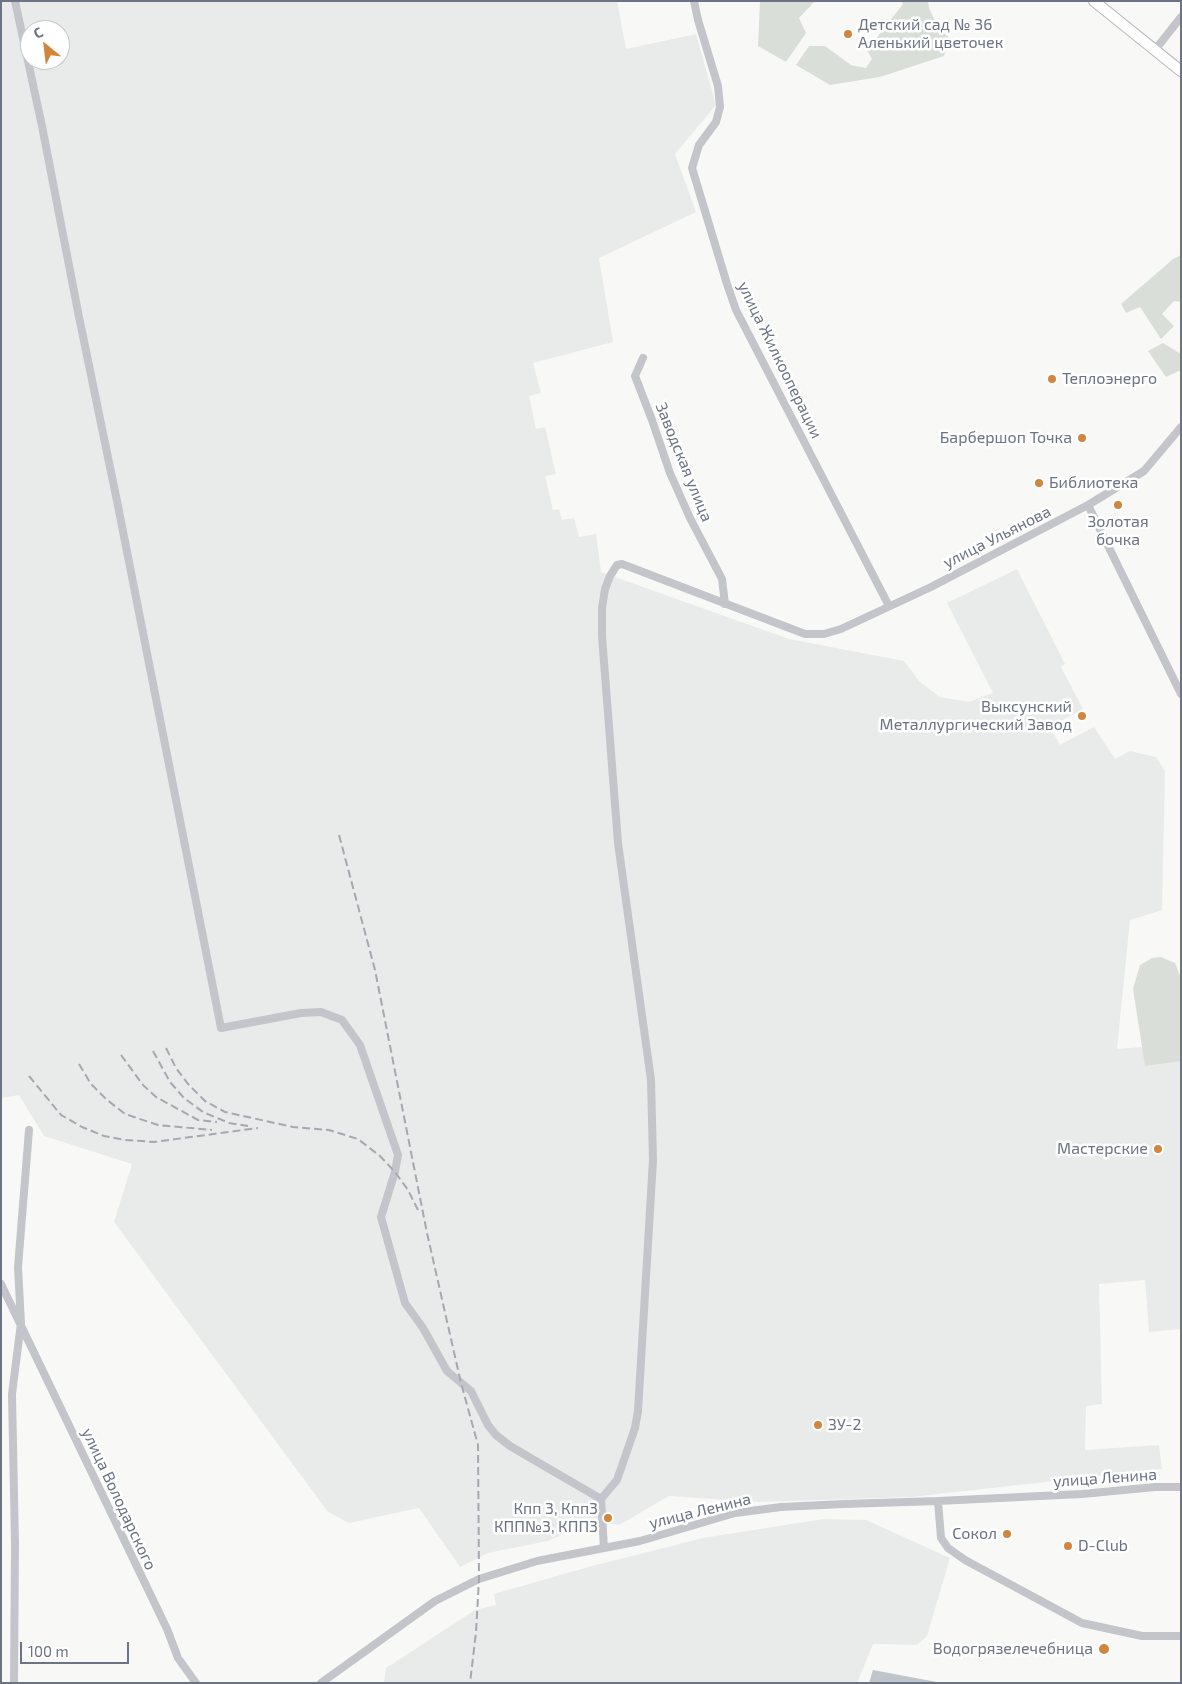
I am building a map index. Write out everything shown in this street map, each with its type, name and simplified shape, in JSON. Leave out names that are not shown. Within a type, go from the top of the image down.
[{"type":"main road","points":[[1094,1],[1181,72]]},
{"type":"street","points":[[15,1],[42,126],[221,1028],[301,1013],[321,1012],[342,1020],[360,1045],[398,1155],[395,1172],[381,1217],[405,1303],[423,1328],[447,1371],[471,1391],[477,1399],[488,1425],[496,1435],[510,1446],[601,1499],[604,1548]]},
{"type":"street","name":"улица Жилкооперации","points":[[694,1],[718,86],[720,107],[716,122],[699,146],[692,168],[727,284],[736,310],[889,606]]},
{"type":"street","points":[[1155,50],[1181,17]]},
{"type":"street","name":"Заводская улица","points":[[643,358],[635,376],[678,491],[722,579],[725,604]]},
{"type":"street","name":"улица Ульянова","points":[[601,1499],[617,1480],[635,1428],[638,1411],[653,1160],[651,1080],[618,843],[602,636],[602,608],[605,589],[610,576],[617,565],[622,564],[805,634],[824,634],[841,629],[931,587],[1088,506],[1144,471],[1181,427]]},
{"type":"street","points":[[1088,506],[1181,694]]},
{"type":"street","points":[[14,1683],[15,1544],[12,1394],[21,1324],[18,1267],[29,1130]]},
{"type":"street","name":"улица Володарского","points":[[1,1284],[178,1658],[196,1683]]},
{"type":"street","points":[[1158,1487],[1181,1483]]},
{"type":"street","name":"улица Ленина","points":[[321,1683],[425,1608],[462,1586],[537,1561],[656,1537],[721,1517],[754,1510],[844,1504],[1082,1494],[1158,1487],[1181,1487]]},
{"type":"street","points":[[938,1501],[941,1538],[948,1548],[965,1560],[1082,1623],[1142,1636],[1181,1636]]},
{"type":"shaded area","points":[[1,1],[617,1],[626,49],[696,34],[716,105],[675,154],[696,212],[599,258],[613,342],[533,363],[541,393],[529,396],[536,429],[545,427],[556,474],[545,476],[553,510],[559,509],[562,520],[574,518],[579,537],[596,534],[601,572],[789,639],[904,661],[920,682],[940,697],[969,702],[993,693],[947,603],[1017,569],[1065,664],[1061,667],[1083,709],[1050,727],[1060,745],[1094,727],[1115,759],[1130,751],[1156,757],[1165,771],[1162,910],[1130,920],[1117,1049],[1181,1044],[1181,1329],[1149,1332],[1145,1280],[1099,1284],[1102,1404],[1086,1406],[1085,1450],[1159,1445],[1162,1469],[911,1497],[759,1502],[669,1496],[619,1525],[571,1517],[563,1534],[548,1541],[488,1553],[460,1567],[419,1508],[349,1523],[328,1512],[114,1222],[132,1164],[44,1136],[19,1095],[1,1098]]},
{"type":"shaded area","points":[[760,1],[815,1],[799,18],[806,33],[786,62],[758,46]]},
{"type":"shaded area","points":[[901,1],[928,1],[936,23],[942,32],[950,38],[944,56],[880,77],[830,85],[796,65],[809,46],[825,46],[851,65],[866,68],[872,59],[867,50],[903,4]]},
{"type":"shaded area","points":[[1181,255],[1181,302],[1174,301],[1162,314],[1174,326],[1161,339],[1140,307],[1126,313],[1121,304],[1173,259]]},
{"type":"shaded area","points":[[1163,343],[1181,354],[1181,370],[1166,377],[1148,351]]},
{"type":"shaded area","points":[[1161,957],[1175,963],[1180,976],[1181,1061],[1145,1066],[1133,989],[1140,965],[1152,958]]},
{"type":"shaded area","points":[[823,1519],[866,1520],[950,1558],[927,1636],[917,1645],[873,1644],[857,1683],[384,1682],[386,1668],[475,1610],[496,1605],[494,1594],[592,1566],[703,1538]]},
{"type":"shaded area","points":[[873,1670],[942,1683],[869,1683]]},
{"type":"railway","points":[[339,835],[375,970],[427,1233],[461,1383],[478,1445],[479,1579],[476,1632],[470,1683]]},
{"type":"railway","points":[[166,1048],[176,1068],[188,1084],[205,1101],[225,1112],[293,1127],[329,1130],[358,1139],[380,1156],[395,1172],[408,1190],[418,1210]]},
{"type":"railway","points":[[153,1051],[170,1082],[184,1098],[203,1112],[229,1123],[248,1126]]},
{"type":"railway","points":[[121,1055],[143,1085],[156,1097],[198,1120],[217,1122]]},
{"type":"railway","points":[[79,1064],[91,1084],[125,1114],[158,1125],[212,1130]]},
{"type":"railway","points":[[29,1076],[61,1115],[82,1127],[104,1136],[154,1142],[258,1128]]},
{"type":"place","name":"Детский сад № 36 Аленький цветочек","points":[[848,34]]},
{"type":"place","name":"Теплоэнерго","points":[[1052,379]]},
{"type":"place","name":"Барбершоп Точка","points":[[1082,438]]},
{"type":"place","name":"Библиотека","points":[[1039,483]]},
{"type":"place","name":"Золотая бочка","points":[[1118,505]]},
{"type":"place","name":"Выксунский Металлургический Завод","points":[[1082,716]]},
{"type":"place","name":"Мастерские","points":[[1158,1149]]},
{"type":"place","name":"ЗУ-2","points":[[818,1425]]},
{"type":"place","name":"Кпп 3, Кпп3 КПП№3, КПП3","points":[[608,1518]]},
{"type":"place","name":"Сокол","points":[[1007,1534]]},
{"type":"place","name":"D-Club","points":[[1068,1546]]},
{"type":"place","name":"Водогрязелечебница","points":[[1104,1649]]}]
